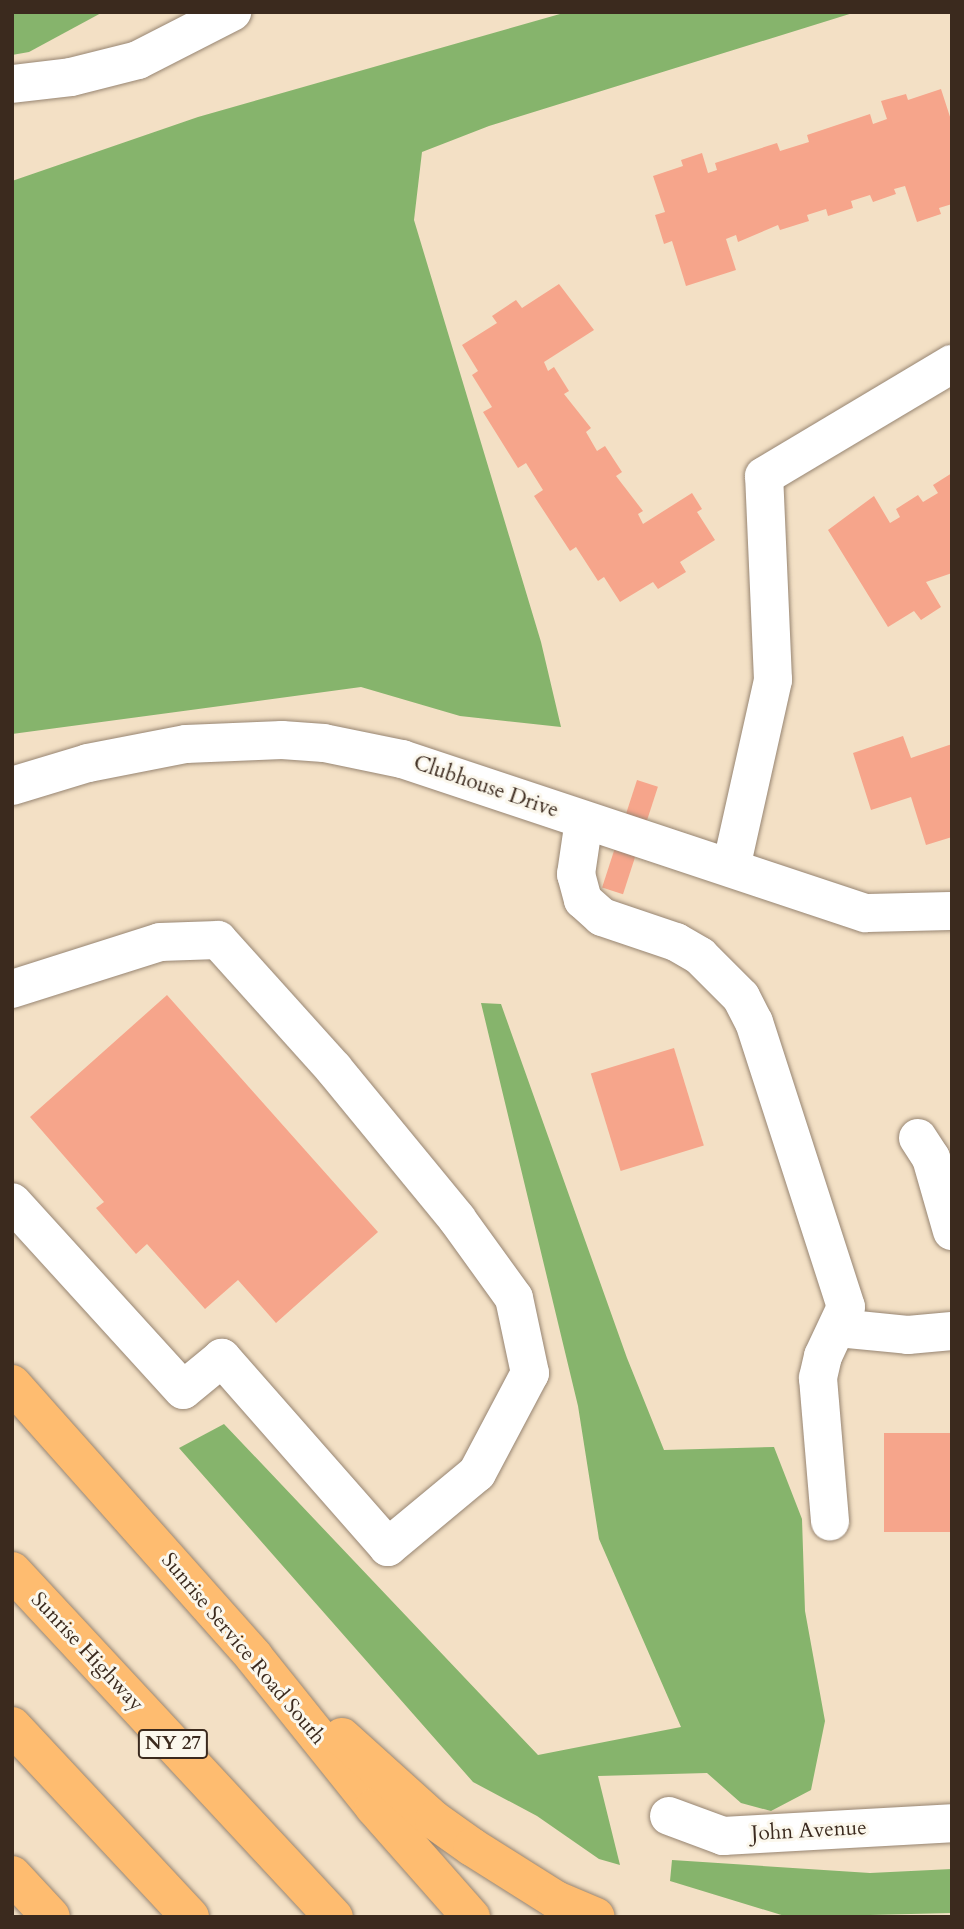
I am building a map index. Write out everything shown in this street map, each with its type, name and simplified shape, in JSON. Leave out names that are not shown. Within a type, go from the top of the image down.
[{"type":"highway","name":"Sunrise Service Road South","points":[[12,1384],[254,1657],[374,1807],[471,1917]]},
{"type":"highway","name":"Sunrise Highway","points":[[12,1571],[334,1917]]},
{"type":"highway","points":[[254,1657],[434,1820],[515,1876],[596,1917]]},
{"type":"highway","points":[[12,1726],[190,1917]]},
{"type":"highway","points":[[12,1875],[51,1917]]},
{"type":"street","points":[[12,84],[71,77],[138,60],[232,12]]},
{"type":"street","points":[[731,868],[773,681],[764,477],[952,364]]},
{"type":"street","name":"Clubhouse Drive","points":[[12,786],[136,752],[186,744],[282,740],[402,759],[866,913],[952,911]]},
{"type":"street","points":[[584,820],[576,874],[583,900],[602,917],[676,942],[700,956],[740,997],[754,1022],[841,1284],[846,1307],[822,1356],[818,1378],[830,1521]]},
{"type":"street","points":[[12,989],[160,942],[218,940],[334,1069],[457,1219],[514,1298],[530,1373],[477,1473],[388,1547],[222,1358],[183,1390],[12,1202]]},
{"type":"street","points":[[918,1138],[931,1158],[952,1231]]},
{"type":"street","points":[[838,1328],[908,1335],[952,1331]]},
{"type":"street","name":"John Avenue","points":[[669,1816],[723,1836],[952,1823]]},
{"type":"green space","points":[[12,12],[103,12],[29,52],[12,55]]},
{"type":"green space","points":[[567,12],[856,12],[489,126],[422,152],[414,220],[541,642],[561,727],[460,716],[361,687],[12,734],[12,181],[198,117]]},
{"type":"green space","points":[[481,1003],[501,1004],[627,1358],[664,1450],[774,1447],[802,1519],[805,1611],[825,1721],[811,1790],[771,1811],[741,1803],[707,1773],[598,1776],[620,1865],[599,1859],[537,1816],[473,1782],[179,1448],[224,1424],[538,1755],[681,1727],[599,1539],[578,1406]]},
{"type":"green space","points":[[672,1860],[870,1873],[952,1869],[952,1913],[788,1917],[670,1881]]},
{"type":"building","points":[[941,89],[952,123],[952,204],[939,208],[941,214],[917,222],[905,186],[894,189],[896,194],[873,202],[870,195],[851,201],[853,208],[828,216],[826,209],[807,215],[809,221],[780,230],[778,225],[738,242],[736,235],[726,239],[736,270],[686,286],[672,241],[664,244],[655,215],[665,212],[653,176],[683,166],[681,160],[702,153],[708,173],[717,170],[715,163],[777,143],[780,151],[809,142],[807,135],[870,114],[873,124],[887,119],[881,101],[906,94],[908,100]]},
{"type":"building","points":[[559,284],[594,330],[544,362],[548,371],[554,367],[569,391],[564,394],[591,428],[586,432],[597,451],[605,446],[622,472],[616,476],[643,511],[638,514],[643,524],[692,493],[702,509],[697,512],[715,540],[680,562],[686,572],[658,589],[653,582],[620,602],[604,577],[598,581],[576,547],[570,551],[534,496],[543,490],[526,463],[518,468],[483,412],[492,407],[472,375],[478,371],[462,345],[497,323],[492,316],[516,300],[522,308]]},
{"type":"building","points":[[952,473],[952,573],[926,582],[941,607],[921,620],[914,611],[888,627],[828,530],[874,496],[890,523],[900,517],[896,509],[918,495],[923,502],[938,493],[933,485]]},
{"type":"building","points":[[903,736],[911,758],[952,744],[952,837],[926,845],[911,797],[871,810],[853,753]]},
{"type":"building","points":[[637,780],[658,787],[623,894],[602,887]]},
{"type":"building","points":[[167,995],[378,1232],[276,1323],[238,1280],[205,1309],[147,1244],[136,1254],[96,1208],[104,1202],[30,1117]]},
{"type":"building","points":[[674,1048],[704,1146],[621,1171],[591,1073]]},
{"type":"building","points":[[884,1433],[952,1433],[952,1532],[884,1532]]}]
